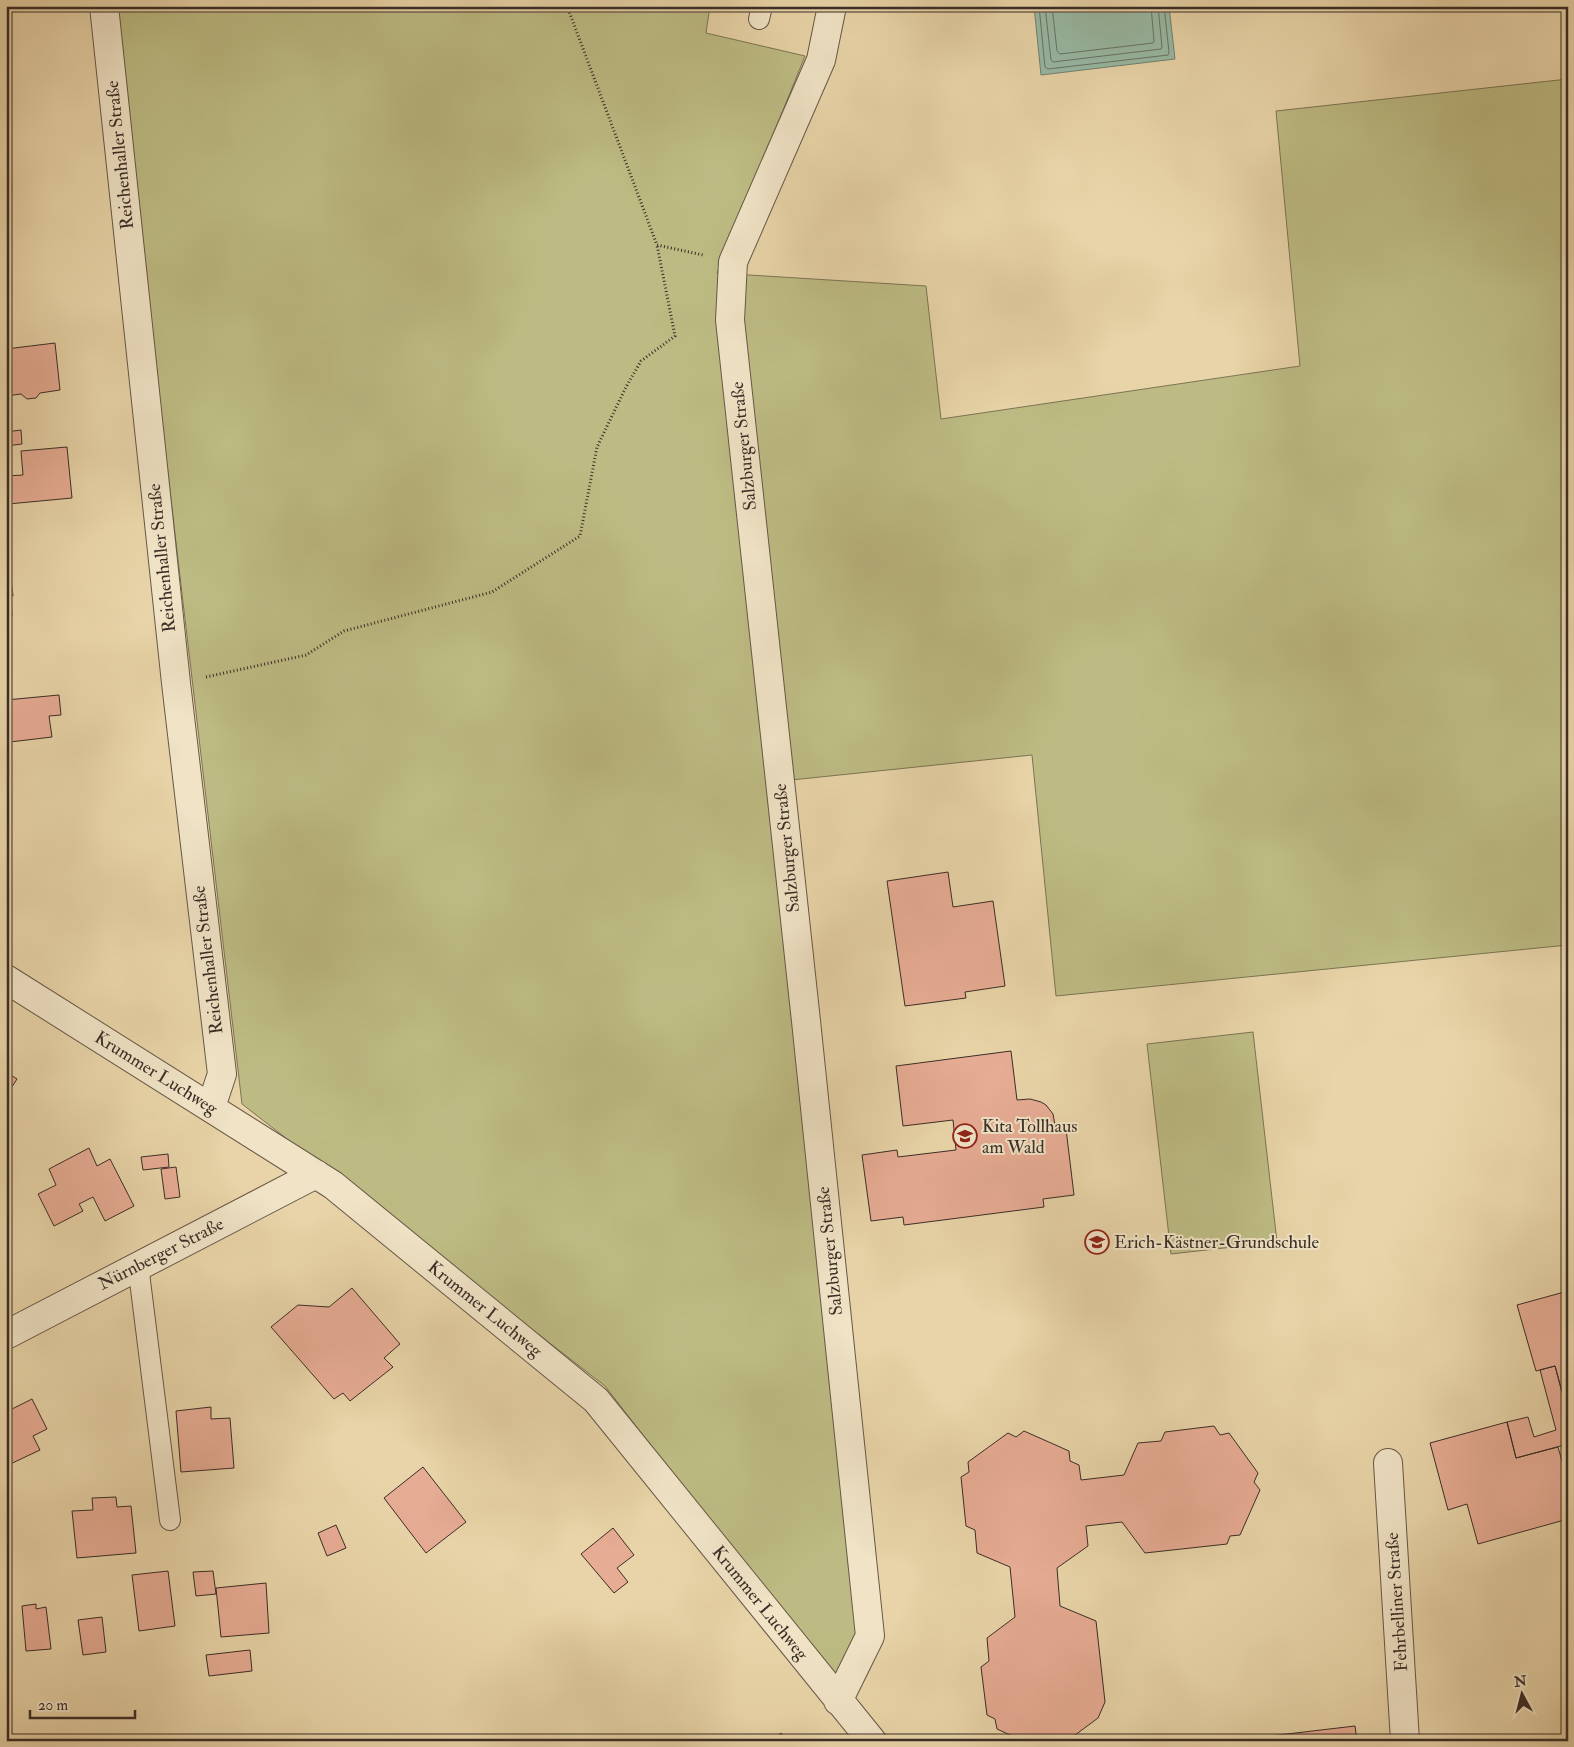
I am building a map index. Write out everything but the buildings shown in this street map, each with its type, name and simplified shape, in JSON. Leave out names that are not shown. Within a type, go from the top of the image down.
[{"type":"street","name":"Reichenhaller Straße","points":[[104,6],[176,683],[222,1074],[211,1107]]},
{"type":"street","name":"Salzburger Straße","points":[[832,6],[821,60],[733,262],[730,320],[870,1636],[838,1701]]},
{"type":"street","name":"Krummer Luchweg","points":[[6,979],[333,1186],[596,1400],[872,1741]]},
{"type":"street","name":"Nürnberger Straße","points":[[6,1335],[316,1174]]},
{"type":"street","name":"Fehrbelliner Straße","points":[[1388,1463],[1405,1741]]},
{"type":"lane","points":[[138,1265],[170,1520]]},
{"type":"path","points":[[176,683],[306,655],[344,631],[492,592],[580,536],[597,447],[626,387],[641,361],[675,336],[657,245],[567,6]]},
{"type":"path","points":[[657,245],[733,262]]},
{"type":"shaded area","points":[[113,6],[710,6],[706,33],[805,56],[717,273],[926,286],[941,419],[1300,366],[1276,111],[1568,79],[1568,945],[1056,996],[1032,755],[772,782],[862,1638],[837,1686],[605,1386],[242,1104]]},
{"type":"shaded area","points":[[1253,1032],[1277,1242],[1171,1254],[1147,1044]]},
{"type":"water","points":[[1034,6],[1169,6],[1175,59],[1041,75]]},
{"type":"place","name":"Kita Tollhaus am Wald","points":[[965,1136]]},
{"type":"place","name":"Erich-Kästner-Grundschule","points":[[1097,1242]]}]
